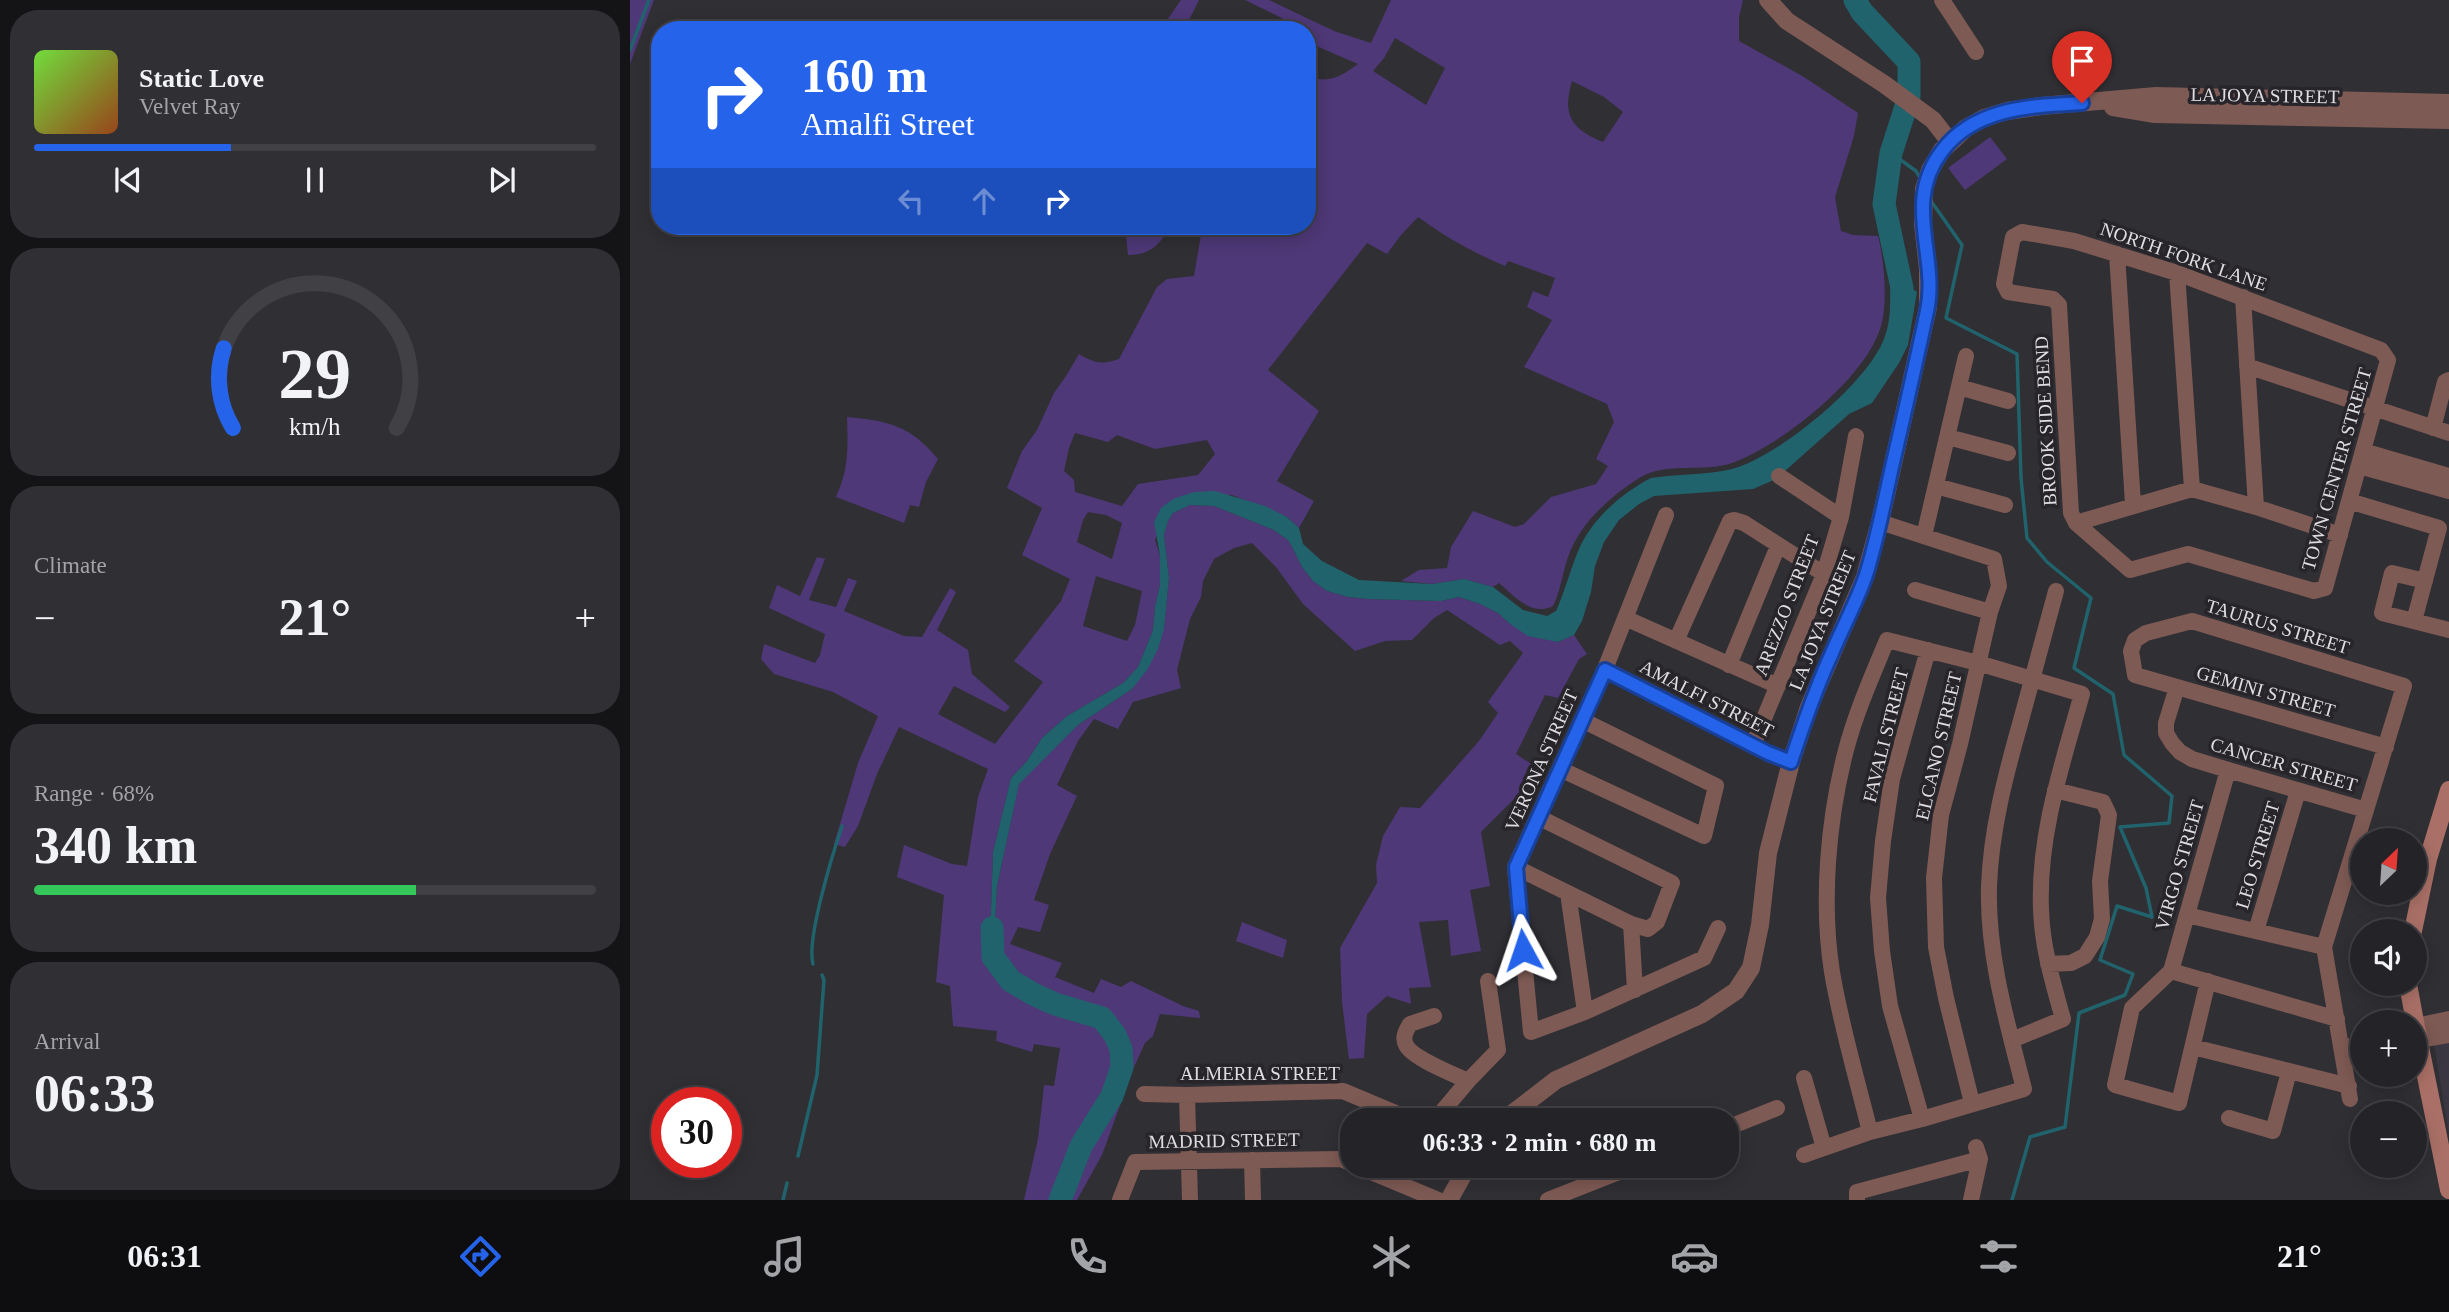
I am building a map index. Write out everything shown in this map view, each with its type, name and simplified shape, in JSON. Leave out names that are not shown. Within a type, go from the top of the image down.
[{"type":"main road","points":[[2417,919],[2441,842],[2449,790]]},
{"type":"main road","points":[[2427,1083],[2449,1190]]},
{"type":"street","points":[[1768,0],[1778,13],[1811,38],[1884,84],[1933,120],[1946,146]]},
{"type":"street","points":[[1942,0],[1976,52]]},
{"type":"street","name":"LA JOYA STREET","points":[[1520,1108],[1556,1080],[1702,1014],[1736,991],[1751,968],[1768,853],[1791,762],[1809,707],[1865,577],[1880,522],[1928,307],[1928,269],[1923,224],[1924,189],[1930,170],[1946,146],[1966,128],[1995,114],[2041,106],[2156,96],[2449,103]]},
{"type":"street","name":"LA JOYA STREET","points":[[2082,103],[2155,114],[2449,120]]},
{"type":"street","name":"NORTH FORK LANE","points":[[2008,292],[2004,284],[2013,237],[2022,232],[2074,241],[2243,297],[2381,350],[2388,360]]},
{"type":"street","points":[[2117,254],[2133,505]]},
{"type":"street","points":[[2177,273],[2192,489]]},
{"type":"street","name":"BROOK SIDE BEND","points":[[2008,292],[2053,299],[2059,304],[2071,513],[2076,523],[2130,570],[2189,554],[2314,591],[2325,588]]},
{"type":"street","points":[[2243,297],[2256,507]]},
{"type":"street","points":[[1924,536],[1966,356]]},
{"type":"street","name":"TOWN CENTER STREET","points":[[2325,588],[2388,360]]},
{"type":"street","points":[[2247,366],[2441,431],[2445,382],[2449,380]]},
{"type":"street","points":[[1959,387],[2008,401]]},
{"type":"street","name":"AREZZO STREET","points":[[1753,746],[1824,574],[1841,517],[1856,436]]},
{"type":"street","points":[[1948,437],[2008,453]]},
{"type":"street","points":[[2361,458],[2449,476]]},
{"type":"street","points":[[2361,458],[2449,491]]},
{"type":"street","points":[[1779,476],[1841,517]]},
{"type":"street","points":[[1936,485],[2005,505]]},
{"type":"street","points":[[2076,523],[2192,489],[2340,535]]},
{"type":"street","points":[[2349,501],[2439,528],[2414,621]]},
{"type":"street","name":"VERONA STREET","points":[[1585,1012],[1531,1032],[1516,867],[1605,670],[1665,515]]},
{"type":"street","points":[[1676,641],[1728,524],[1734,520],[1824,574]]},
{"type":"street","name":"ELCANO STREET","points":[[1880,522],[1994,559],[1999,586],[1990,612],[1941,815],[1934,878],[1936,947],[1972,1103]]},
{"type":"street","points":[[1730,665],[1778,546]]},
{"type":"street","points":[[2425,581],[2392,573],[2382,613],[2449,630]]},
{"type":"street","points":[[1915,590],[1990,612]]},
{"type":"street","points":[[1804,1155],[1870,1132],[2024,1089],[2000,999],[1991,933],[1989,886],[1994,833],[2006,773],[2056,591]]},
{"type":"street","points":[[1625,618],[1778,687]]},
{"type":"street","name":"TAURUS STREET","points":[[2136,675],[2131,651],[2136,640],[2146,633],[2192,621],[2404,686],[2386,747]]},
{"type":"street","points":[[1870,1132],[1832,971],[1827,916],[1831,826],[1846,750],[1862,701],[1887,640],[1979,663],[2082,694],[2054,790],[2045,837],[2041,909],[2048,964],[2063,1019],[2012,1040]]},
{"type":"street","name":"FAVALI STREET","points":[[1922,1119],[1890,1006],[1878,898],[1892,779],[1928,650]]},
{"type":"street","name":"AMALFI STREET","points":[[1605,670],[1753,746],[1791,762]]},
{"type":"street","name":"GEMINI STREET","points":[[2136,675],[2386,747]]},
{"type":"street","name":"CANCER STREET","points":[[2177,687],[2166,723],[2166,733],[2180,752],[2228,771],[2366,810]]},
{"type":"street","points":[[1560,769],[1704,836],[1716,786],[1582,720]]},
{"type":"street","points":[[2193,1047],[2289,1072],[2349,1093],[2324,947],[2386,747]]},
{"type":"street","name":"VIRGO STREET","points":[[2171,971],[2228,771]]},
{"type":"street","points":[[2048,964],[2071,963],[2085,956],[2097,937],[2102,919],[2101,881],[2109,815],[2103,802],[2054,790]]},
{"type":"street","name":"LEO STREET","points":[[2256,931],[2298,791]]},
{"type":"street","points":[[1516,867],[1631,924],[1648,929],[1657,922],[1672,883],[1538,817]]},
{"type":"street","points":[[1568,893],[1585,1012],[1704,958],[1718,928]]},
{"type":"street","points":[[2187,915],[2324,947]]},
{"type":"street","points":[[1631,924],[1635,990]]},
{"type":"street","points":[[2208,981],[2179,1103],[2115,1085],[2132,1008],[2171,971],[2208,981],[2337,1019]]},
{"type":"street","points":[[1445,1108],[1498,1050],[1488,981]]},
{"type":"street","points":[[1434,1016],[1410,1024],[1405,1034],[1405,1043],[1411,1052],[1468,1081]]},
{"type":"street","points":[[2427,1026],[2449,1020]]},
{"type":"street","points":[[2427,1031],[2449,1034]]},
{"type":"street","points":[[2342,1048],[2350,1046]]},
{"type":"street","points":[[2229,1118],[2273,1131],[2289,1072]]},
{"type":"street","points":[[1804,1078],[1824,1148]]},
{"type":"street","name":"ALMERIA STREET","points":[[1144,1094],[1343,1091],[1383,1108]]},
{"type":"street","points":[[1187,1095],[1190,1200]]},
{"type":"street","points":[[1739,1123],[1777,1108]]},
{"type":"street","points":[[1857,1196],[1978,1153],[1971,1200]]},
{"type":"street","name":"MADRID STREET","points":[[1120,1200],[1135,1163],[1340,1159]]},
{"type":"street","points":[[1252,1160],[1253,1200]]},
{"type":"street","name":"MADRID STREET","points":[[1386,1178],[1438,1200]]},
{"type":"street","points":[[1401,1184],[1404,1178]]},
{"type":"street","points":[[1449,1200],[1461,1178]]},
{"type":"street","points":[[1548,1200],[1604,1178]]},
{"type":"shaded area","points":[[630,0],[654,0],[630,64]]},
{"type":"shaded area","points":[[1181,0],[1199,0],[1188,21],[1166,21]]},
{"type":"shaded area","points":[[1245,0],[1269,0],[1313,21],[1288,21]]},
{"type":"shaded area","points":[[1391,0],[1743,0],[1739,17],[1739,41],[1804,77],[1858,113],[1854,136],[1835,197],[1841,231],[1853,235],[1878,236],[1884,281],[1881,326],[1873,346],[1841,387],[1820,407],[1774,441],[1752,454],[1721,466],[1673,468],[1650,473],[1616,494],[1595,513],[1572,547],[1553,606],[1538,609],[1524,604],[1499,583],[1493,587],[1464,579],[1432,584],[1401,581],[1419,570],[1447,568],[1451,547],[1473,511],[1515,527],[1524,524],[1551,497],[1596,484],[1608,466],[1596,459],[1614,422],[1607,404],[1524,367],[1552,320],[1527,307],[1533,291],[1548,297],[1555,278],[1508,261],[1505,266],[1493,261],[1418,217],[1387,254],[1367,243],[1268,370],[1319,411],[1277,481],[1314,501],[1299,528],[1287,517],[1232,495],[1173,499],[1155,540],[1160,555],[1160,585],[1153,630],[1138,667],[1123,683],[1067,716],[1042,738],[1027,761],[1011,778],[993,852],[990,940],[993,953],[997,886],[1019,783],[1078,725],[1132,689],[1164,629],[1169,578],[1164,535],[1168,521],[1173,513],[1190,505],[1214,506],[1274,530],[1289,541],[1302,567],[1313,581],[1327,591],[1368,599],[1441,601],[1459,597],[1498,613],[1510,624],[1558,642],[1574,635],[1587,654],[1579,659],[1558,698],[1545,695],[1516,754],[1531,764],[1521,792],[1481,832],[1490,886],[1470,890],[1481,951],[1451,956],[1448,920],[1419,922],[1431,987],[1409,988],[1411,1004],[1387,996],[1367,1014],[1364,1058],[1349,1059],[1342,1002],[1340,948],[1377,883],[1376,865],[1383,836],[1400,807],[1420,808],[1479,741],[1498,713],[1488,702],[1523,653],[1510,641],[1500,645],[1447,610],[1434,618],[1412,640],[1385,641],[1355,651],[1303,604],[1276,567],[1252,543],[1234,548],[1214,559],[1203,581],[1201,597],[1190,619],[1177,670],[1181,688],[1133,702],[1118,729],[1094,719],[1078,741],[1057,785],[1077,796],[1050,854],[1034,900],[1049,905],[1040,932],[1018,927],[1010,944],[1062,963],[1055,977],[1094,993],[1101,979],[1121,987],[1131,981],[1199,1011],[1200,1018],[1160,1014],[1153,1036],[1145,1043],[1134,1067],[1102,1155],[1077,1200],[1024,1200],[1038,1139],[1044,1085],[1054,1086],[1060,1048],[1034,1044],[1032,1052],[996,1041],[997,1031],[953,1026],[950,986],[936,982],[944,895],[897,877],[904,845],[952,864],[967,866],[978,797],[988,769],[899,727],[877,774],[858,826],[845,847],[834,844],[858,763],[878,716],[833,692],[774,674],[761,659],[764,644],[815,663],[820,655],[825,634],[769,608],[777,585],[800,596],[817,557],[825,559],[809,600],[836,607],[848,578],[857,581],[844,611],[904,636],[922,637],[950,588],[956,592],[937,630],[968,650],[972,674],[1010,707],[1005,712],[954,686],[938,714],[995,744],[1043,682],[1014,661],[1061,601],[1070,579],[1022,555],[1042,508],[1007,488],[1022,451],[1037,430],[1054,393],[1079,354],[1098,362],[1119,359],[1157,287],[1167,279],[1194,276],[1201,235],[1316,235],[1316,78],[1334,78],[1358,64],[1316,46],[1316,22],[1371,43]],"holes":[[[1395,38],[1445,68],[1426,105],[1373,71]],[[1572,81],[1604,97],[1623,112],[1603,142],[1583,132],[1572,119],[1568,103]],[[1075,433],[1108,442],[1117,435],[1155,449],[1207,440],[1215,454],[1198,475],[1138,484],[1122,506],[1075,492],[1074,480],[1064,471]],[[1088,512],[1106,515],[1122,523],[1112,559],[1077,542]],[[1096,576],[1142,591],[1135,625],[1127,641],[1083,626]]]},
{"type":"shaded area","points":[[1990,137],[2007,159],[1965,190],[1948,168]]},
{"type":"shaded area","points":[[1126,235],[1164,235],[1154,248],[1128,255]]},
{"type":"shaded area","points":[[847,417],[898,427],[918,439],[938,459],[926,482],[919,507],[910,505],[904,523],[836,497],[847,458]]},
{"type":"shaded area","points":[[1242,922],[1287,940],[1283,958],[1236,941]]},
{"type":"shaded area","points":[[2449,1037],[2449,1133],[2433,1040]]},
{"type":"water","points":[[1890,274],[1917,292],[1908,345],[1872,403],[1849,414],[1776,479],[1753,489],[1654,496],[1639,504],[1619,520],[1604,542],[1595,566],[1582,621],[1574,635],[1558,642],[1528,636],[1498,613],[1459,597],[1441,601],[1368,599],[1327,591],[1313,581],[1302,567],[1289,541],[1274,530],[1214,506],[1190,505],[1173,513],[1164,535],[1169,578],[1164,629],[1158,649],[1147,670],[1132,689],[1078,725],[1019,784],[997,886],[993,957],[990,940],[993,852],[1011,778],[1027,761],[1042,738],[1067,716],[1123,683],[1138,667],[1153,630],[1160,585],[1160,555],[1154,522],[1161,508],[1173,499],[1194,492],[1215,491],[1265,506],[1287,517],[1299,528],[1303,544],[1322,561],[1359,580],[1432,584],[1464,579],[1493,587],[1523,610],[1547,616],[1556,611],[1576,557],[1592,527],[1629,491],[1651,478],[1722,471],[1751,462],[1797,433],[1844,393],[1878,352],[1886,333],[1890,311]]},
{"type":"waterway","points":[[630,50],[649,0]]},
{"type":"waterway","points":[[1855,0],[1862,12],[1909,62],[1909,97],[1891,153],[1884,204],[1902,288],[1902,311]]},
{"type":"waterway","points":[[1891,153],[1916,171],[1920,178]]},
{"type":"waterway","points":[[1931,201],[1962,245],[1946,318],[2017,354],[2021,478],[2027,538],[2047,562],[2091,598],[2074,668],[2113,694],[2124,755],[2172,796],[2169,823],[2120,827],[2146,888],[2152,917],[2117,906],[2100,960],[2133,974],[2125,995],[2079,1013],[2065,1127],[2030,1137],[2012,1200]]},
{"type":"waterway","points":[[813,964],[813,936],[842,826]]},
{"type":"waterway","points":[[992,928],[993,957],[1011,981],[1055,1004],[1102,1018],[1115,1035],[1121,1049],[1122,1067],[1112,1096],[1081,1146],[1060,1200]]},
{"type":"waterway","points":[[798,1156],[817,1075],[824,980],[822,975]]},
{"type":"waterway","points":[[783,1200],[787,1183]]},
{"type":"route","points":[[1523,950],[1516,867],[1605,670],[1768,753],[1791,762],[1809,707],[1865,577],[1880,522],[1928,307],[1928,269],[1923,224],[1924,189],[1930,170],[1942,150],[1966,128],[1984,118],[2019,109],[2082,103]]}]
